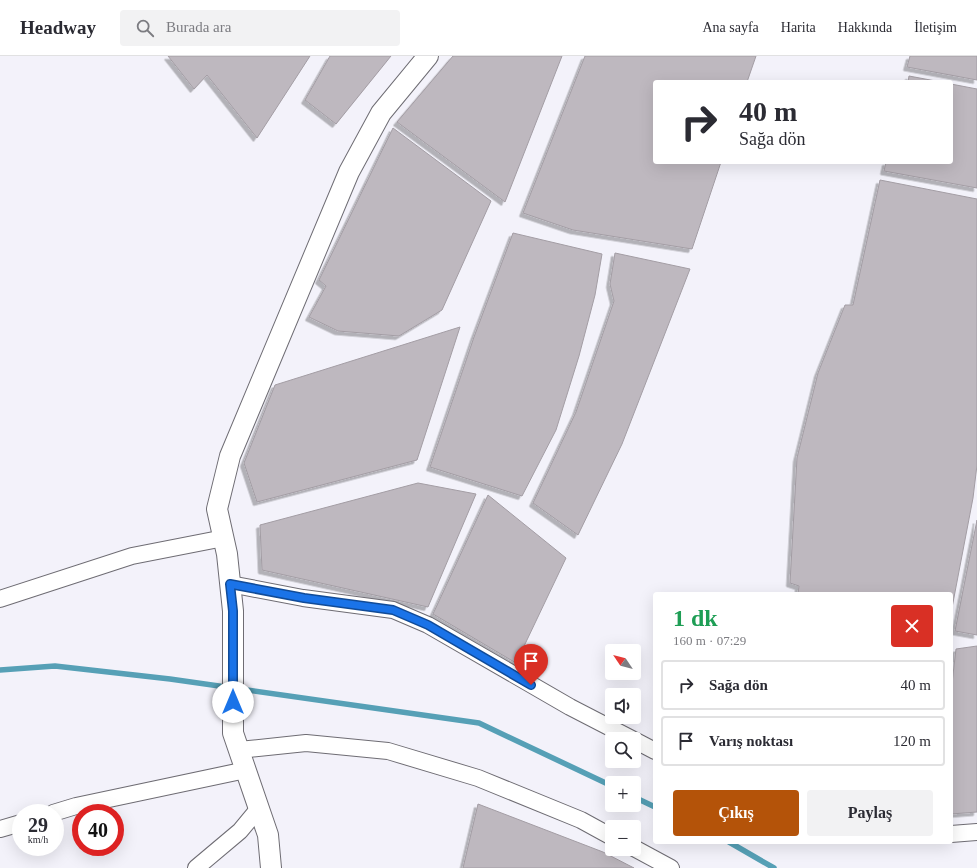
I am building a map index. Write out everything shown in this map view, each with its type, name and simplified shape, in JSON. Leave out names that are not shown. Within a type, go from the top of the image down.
[{"type":"street","points":[[271,868],[268,835],[236,741],[233,611],[228,554],[217,508],[230,456],[349,172],[381,113],[428,56]]},
{"type":"street","points":[[0,599],[132,556],[224,538]]},
{"type":"street","points":[[230,584],[304,598],[393,610],[428,625],[570,707],[619,732]]},
{"type":"street","points":[[236,741],[306,743],[388,751],[478,778],[581,820],[605,833]]},
{"type":"street","points":[[641,743],[653,750]]},
{"type":"street","points":[[64,810],[246,770]]},
{"type":"street","points":[[196,868],[240,831],[259,808]]},
{"type":"street","points":[[0,829],[12,826]]},
{"type":"street","points":[[953,834],[977,832]]},
{"type":"street","points":[[641,852],[671,868]]},
{"type":"building","points":[[168,56],[310,56],[257,138],[207,75],[194,89]]},
{"type":"building","points":[[330,56],[391,56],[336,124],[305,100]]},
{"type":"building","points":[[453,56],[562,56],[505,202],[397,122]]},
{"type":"building","points":[[585,56],[756,56],[748,80],[653,80],[653,164],[720,164],[692,249],[573,230],[523,213]]},
{"type":"building","points":[[910,56],[977,56],[977,80],[907,67]]},
{"type":"building","points":[[909,76],[930,80],[908,80]]},
{"type":"building","points":[[953,84],[977,89],[977,188],[884,171],[886,164],[953,164]]},
{"type":"building","points":[[393,128],[491,201],[442,310],[399,336],[338,331],[309,317],[326,286],[319,280]]},
{"type":"building","points":[[880,180],[977,199],[977,465],[973,498],[953,603],[953,592],[798,592],[799,586],[790,583],[797,458],[818,373],[845,305],[853,305]]},
{"type":"building","points":[[513,233],[602,254],[595,295],[579,356],[556,430],[522,496],[430,467],[474,337]]},
{"type":"building","points":[[615,253],[690,269],[622,444],[578,535],[533,503],[576,412],[614,301],[610,284]]},
{"type":"building","points":[[460,327],[417,460],[257,502],[244,463],[275,385]]},
{"type":"building","points":[[418,483],[476,494],[428,607],[262,570],[260,525]]},
{"type":"building","points":[[488,495],[566,558],[516,663],[433,614]]},
{"type":"building","points":[[977,520],[977,635],[955,631]]},
{"type":"building","points":[[977,646],[977,812],[953,814],[953,675],[956,649]]},
{"type":"building","points":[[478,804],[603,852],[605,853],[605,856],[611,856],[634,868],[463,868]]},
{"type":"waterway","points":[[0,670],[55,666],[170,679],[479,723],[605,783]]},
{"type":"waterway","points":[[641,800],[653,806]]},
{"type":"waterway","points":[[732,844],[774,868]]},
{"type":"route","points":[[233,702],[233,611],[230,584],[304,598],[393,610],[428,625],[531,685]]}]
